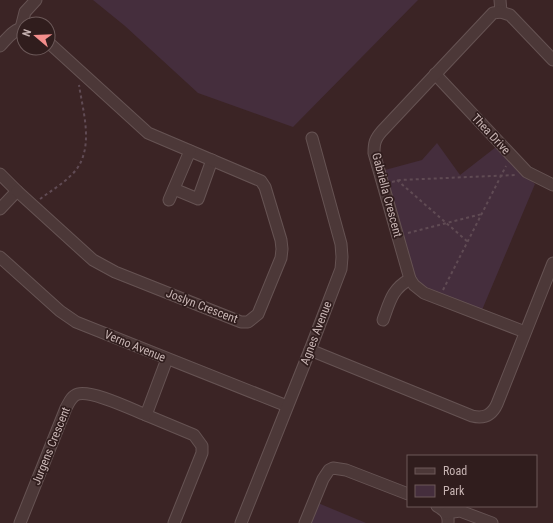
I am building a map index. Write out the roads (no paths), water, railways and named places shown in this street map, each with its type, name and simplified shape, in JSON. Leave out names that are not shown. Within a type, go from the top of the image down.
[{"type":"street","points":[[24,16],[25,12],[36,0]]},
{"type":"street","points":[[500,0],[501,12],[510,16],[553,60]]},
{"type":"street","name":"Gabriella Crescent","points":[[501,12],[490,14],[376,138],[374,143],[374,153],[410,278],[418,290],[525,332]]},
{"type":"street","points":[[0,46],[16,31]]},
{"type":"street","name":"Joslyn Crescent","points":[[0,174],[93,260],[104,267],[237,321],[248,322],[258,314],[281,258],[282,249],[281,240],[265,187],[261,181],[148,134],[56,50]]},
{"type":"street","name":"Thea Drive","points":[[435,74],[523,168],[534,177],[553,185]]},
{"type":"street","name":"Agnes Avenue","points":[[241,523],[341,269],[341,244],[312,138]]},
{"type":"street","points":[[169,200],[190,151]]},
{"type":"street","points":[[174,189],[198,199],[212,160]]},
{"type":"street","points":[[0,209],[17,190]]},
{"type":"street","name":"Verno Avenue","points":[[0,257],[60,312],[76,322],[287,406]]},
{"type":"street","points":[[310,350],[479,418],[485,417],[494,411],[553,263]]},
{"type":"street","points":[[383,320],[394,291],[410,278]]},
{"type":"street","points":[[146,415],[167,359]]},
{"type":"street","name":"Jurgens Crescent","points":[[20,523],[66,408],[74,396],[85,393],[95,395],[194,435],[202,446],[202,453],[174,523]]},
{"type":"street","points":[[305,523],[322,479],[329,470],[334,468],[346,470],[407,494]]},
{"type":"street","points":[[444,514],[460,511],[492,523]]}]
